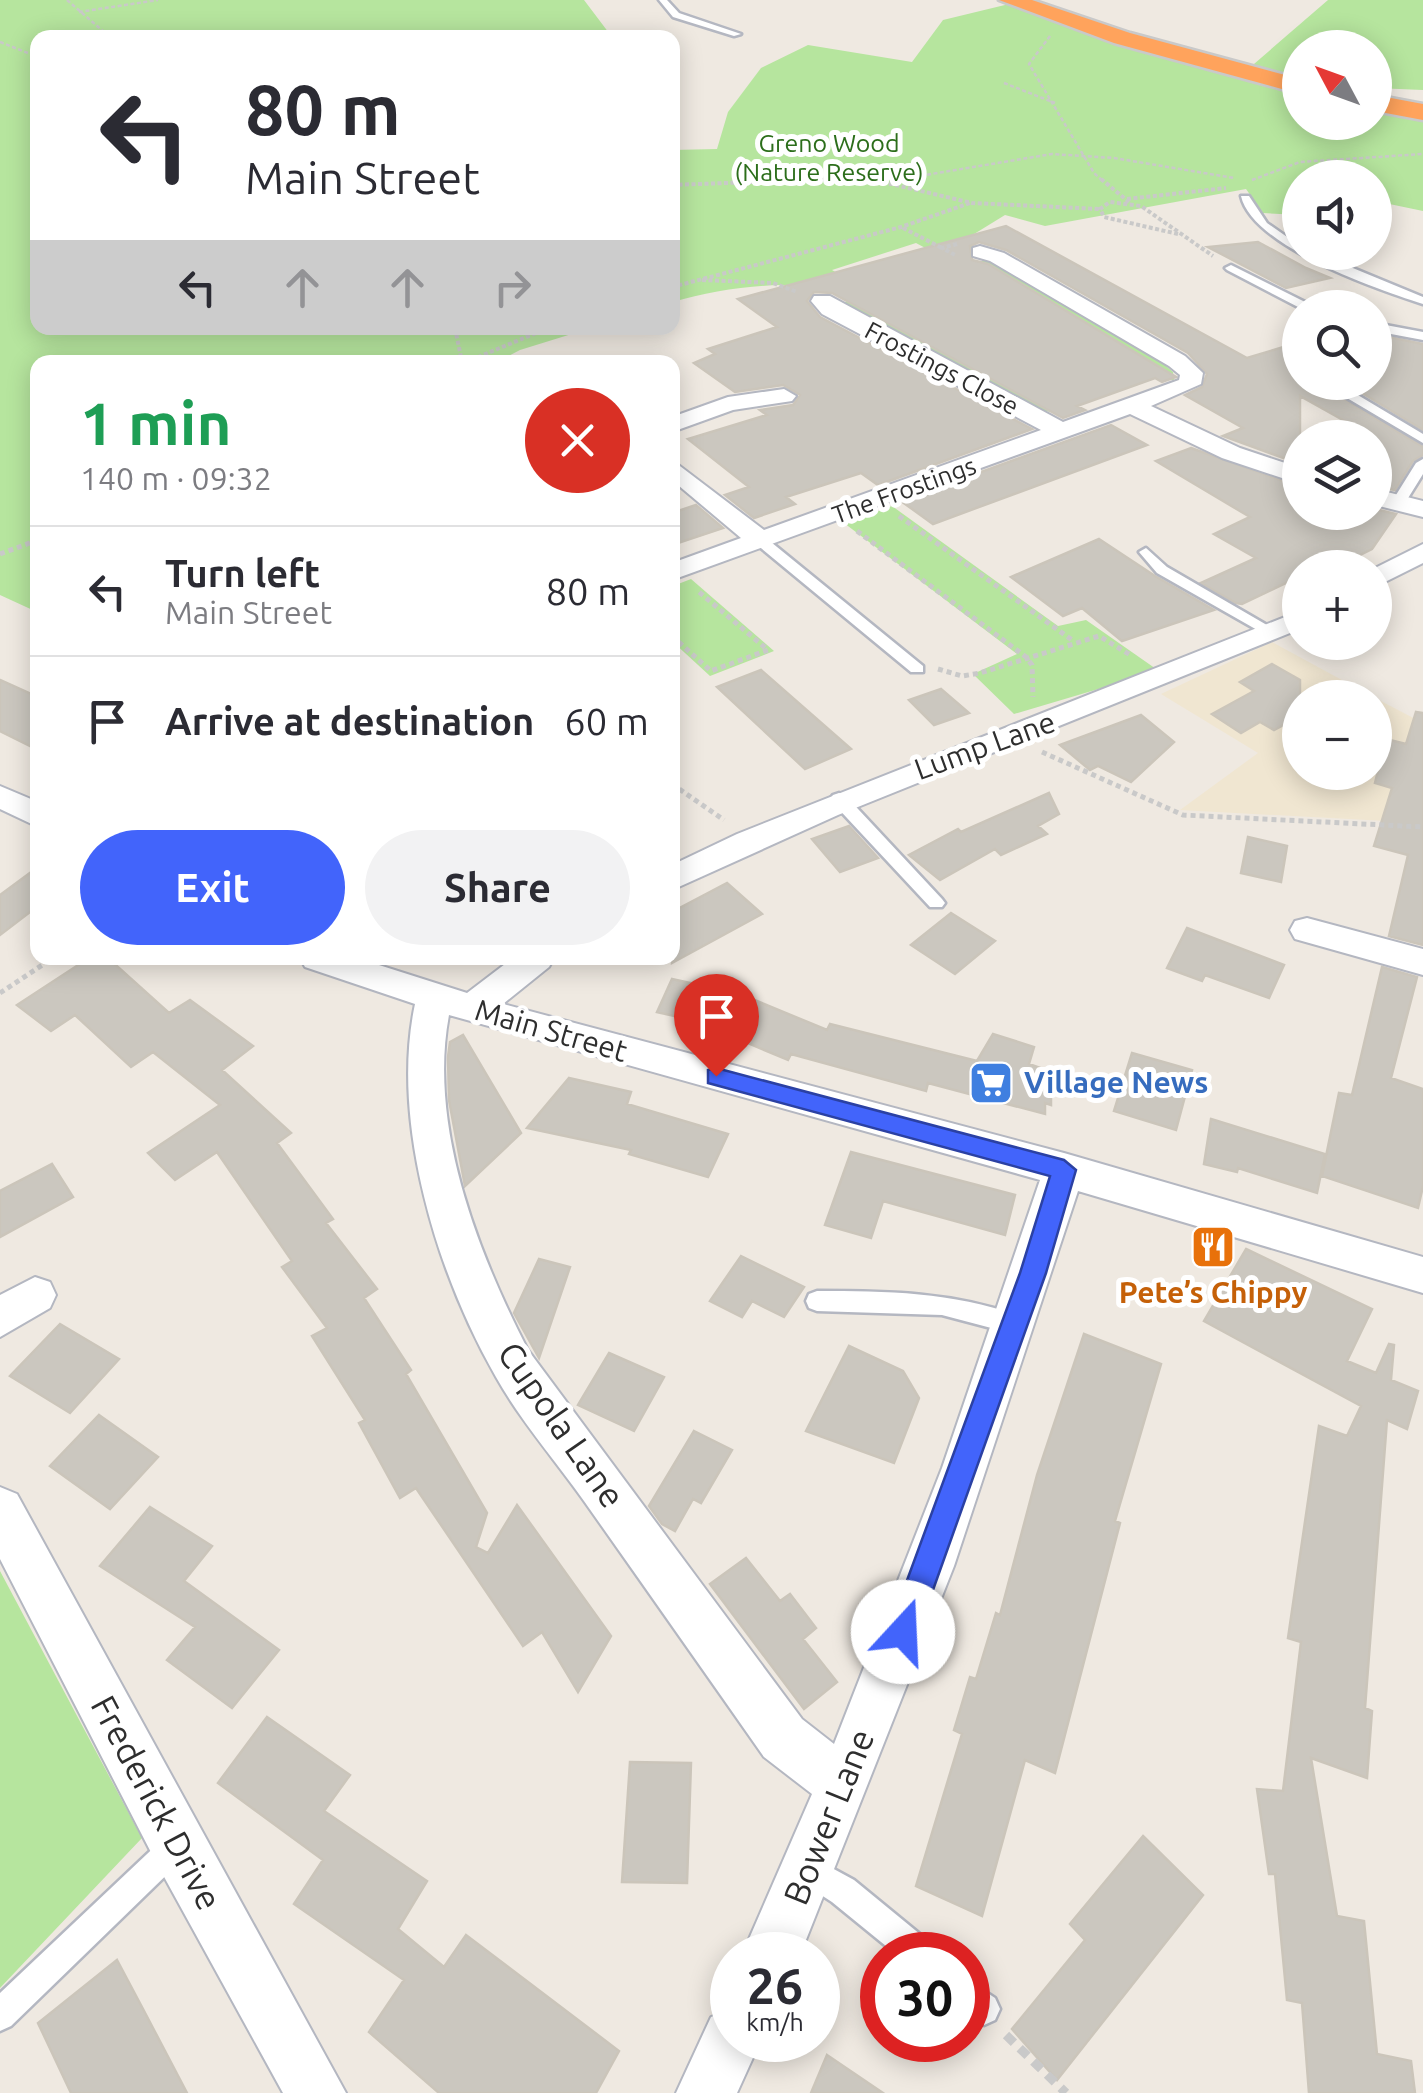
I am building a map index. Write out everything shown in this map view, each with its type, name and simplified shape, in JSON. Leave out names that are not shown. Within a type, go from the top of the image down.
[{"type":"highway","points":[[1010,0],[1282,82]]},
{"type":"highway","points":[[1392,106],[1423,112]]},
{"type":"street","name":"The Frostings","points":[[680,570],[1135,407],[1181,389],[1192,378],[1177,361],[997,256],[980,252]]},
{"type":"street","name":"Frostings Close","points":[[822,300],[847,318],[1064,432]]},
{"type":"street","points":[[680,422],[728,404],[784,396]]},
{"type":"street","points":[[1135,407],[1231,453],[1282,470]]},
{"type":"street","points":[[680,473],[762,542]]},
{"type":"street","points":[[1392,569],[1423,552]]},
{"type":"street","name":"Lump Lane","points":[[680,875],[839,799],[1166,679],[1282,627]]},
{"type":"street","points":[[0,796],[30,812]]},
{"type":"street","points":[[1307,930],[1423,962]]},
{"type":"street","name":"Main Street","points":[[339,965],[453,1004],[1064,1170],[1423,1275]]},
{"type":"street","points":[[453,1004],[523,965]]},
{"type":"street","name":"Cupola Lane","points":[[453,1004],[425,1041],[426,1074],[438,1160],[458,1235],[498,1336],[512,1364],[783,1738],[843,1785]]},
{"type":"street","name":"Bower Lane","points":[[781,1932],[843,1785],[1014,1324],[1064,1170]]},
{"type":"street","name":"Frederick Drive","points":[[0,1510],[176,1845],[316,2093]]},
{"type":"street","points":[[706,2093],[721,2062]]},
{"type":"lane","points":[[663,0],[676,15],[738,34]]},
{"type":"lane","points":[[1245,198],[1263,225],[1282,238]]},
{"type":"lane","points":[[1231,268],[1282,294]]},
{"type":"lane","points":[[1346,270],[1423,301]]},
{"type":"lane","points":[[1392,330],[1423,336]]},
{"type":"lane","points":[[1357,400],[1423,439]]},
{"type":"lane","points":[[1399,503],[1423,463]]},
{"type":"lane","points":[[762,542],[917,669]]},
{"type":"lane","points":[[1146,552],[1162,570],[1270,632]]},
{"type":"lane","points":[[839,799],[936,902]]},
{"type":"lane","points":[[817,1301],[934,1301],[976,1309],[1014,1324]]},
{"type":"lane","points":[[0,2015],[176,1845]]},
{"type":"lane","points":[[808,1870],[844,1891],[893,1932]]},
{"type":"path","points":[[67,0],[101,30]]},
{"type":"path","points":[[79,12],[158,0]]},
{"type":"path","points":[[1066,19],[1029,64],[1056,104],[1081,155],[1094,173],[1128,201],[1231,268]]},
{"type":"path","points":[[0,42],[30,54]]},
{"type":"path","points":[[1004,83],[1056,104]]},
{"type":"path","points":[[680,185],[890,181],[1052,154],[1250,181],[1300,162],[1423,154]]},
{"type":"path","points":[[890,181],[972,202],[1100,209],[1110,202],[1237,185]]},
{"type":"path","points":[[680,284],[901,228],[972,202]]},
{"type":"path","points":[[1100,209],[1104,217],[1178,234]]},
{"type":"path","points":[[901,228],[942,248]]},
{"type":"path","points":[[694,280],[773,283],[822,300]]},
{"type":"path","points":[[481,355],[531,335]]},
{"type":"path","points":[[876,500],[1073,641]]},
{"type":"path","points":[[835,515],[1026,657],[1032,666],[1034,713],[1042,726]]},
{"type":"path","points":[[0,554],[30,543]]},
{"type":"path","points":[[680,577],[768,650],[711,671],[680,643]]},
{"type":"path","points":[[917,669],[949,669],[962,676],[1073,641],[1107,639],[1166,679]]},
{"type":"path","points":[[1009,736],[1183,815],[1423,827]]},
{"type":"path","points":[[680,790],[748,840]]},
{"type":"path","points":[[0,993],[43,965]]},
{"type":"path","points":[[990,2016],[1066,2093]]},
{"type":"shaded area","points":[[1272,642],[1282,647],[1282,660],[1306,660],[1343,680],[1282,680],[1282,790],[1392,790],[1392,706],[1423,723],[1423,823],[1180,810],[1258,753],[1161,694]]},
{"type":"green space","points":[[0,0],[584,0],[607,30],[30,30],[30,335],[568,335],[510,355],[30,355],[30,609],[0,595]]},
{"type":"green space","points":[[1328,0],[1423,0],[1423,90],[1392,89],[1392,30],[1293,30]]},
{"type":"green space","name":"Greno Wood (Nature Reserve)","points":[[1009,4],[1184,62],[1282,87],[1282,140],[1392,140],[1392,110],[1423,116],[1423,211],[1392,205],[1392,160],[1282,160],[1282,214],[1263,213],[1246,189],[1045,226],[1005,215],[966,239],[974,249],[965,256],[973,261],[993,261],[1152,354],[1173,372],[1174,381],[916,243],[832,270],[1072,416],[1030,408],[843,305],[850,297],[841,292],[767,286],[680,300],[680,150],[717,149],[728,112],[761,68],[808,45],[912,62],[943,20]]},
{"type":"green space","points":[[1282,40],[1282,78],[1247,70]]},
{"type":"green space","points":[[892,506],[1058,626],[1086,620],[1159,671],[1014,714],[973,674],[1017,654],[844,523]]},
{"type":"green space","points":[[691,579],[774,651],[710,676],[680,648],[680,583]]},
{"type":"green space","points":[[0,1571],[142,1838],[0,1988]]},
{"type":"building","points":[[1006,226],[1247,358],[1282,347],[1282,400],[1300,400],[1300,420],[1282,420],[1282,457],[1223,436],[1243,428],[1185,395],[1202,387],[1207,374],[1188,353],[1006,250],[979,242],[970,246],[972,260],[988,264],[1176,377],[1162,382],[1155,378],[1077,406],[1085,410],[1063,418],[832,293],[814,292],[807,301],[820,317],[1032,429],[878,485],[861,473],[786,497],[795,504],[754,518],[725,495],[749,487],[688,439],[767,415],[760,410],[793,405],[800,395],[783,385],[735,392],[694,363],[715,354],[708,349],[777,327],[738,299]]},
{"type":"building","points":[[1258,242],[1282,255],[1282,270],[1311,270],[1330,278],[1286,288],[1208,247]]},
{"type":"building","points":[[1392,338],[1423,344],[1423,430],[1374,400],[1392,400]]},
{"type":"building","points":[[1307,400],[1346,400],[1379,420],[1343,420]]},
{"type":"building","points":[[1111,425],[1147,445],[933,524],[901,501]]},
{"type":"building","points":[[1392,428],[1423,447],[1423,455],[1413,461],[1395,490]]},
{"type":"building","points":[[1191,448],[1282,481],[1282,530],[1385,530],[1370,550],[1282,550],[1282,585],[1242,604],[1236,603],[1201,583],[1256,558],[1214,534],[1250,517],[1156,461]]},
{"type":"building","points":[[696,505],[723,528],[680,542],[680,510]]},
{"type":"building","points":[[1099,539],[1214,610],[1122,641],[1082,608],[1063,616],[1011,577]]},
{"type":"building","points":[[1272,664],[1300,680],[1282,680],[1282,726],[1274,730],[1260,722],[1241,733],[1212,714],[1254,691],[1240,682]]},
{"type":"building","points":[[761,670],[851,749],[805,769],[717,687]]},
{"type":"building","points":[[0,680],[30,693],[30,746],[0,731]]},
{"type":"building","points":[[941,689],[969,713],[934,725],[909,700]]},
{"type":"building","points":[[1416,712],[1423,713],[1423,945],[1389,936],[1408,855],[1374,846],[1392,790],[1392,740],[1406,744]]},
{"type":"building","points":[[1141,715],[1174,742],[1131,782],[1098,766],[1090,770],[1060,745]]},
{"type":"building","points":[[1049,793],[1059,814],[1038,826],[1047,834],[1001,855],[995,849],[940,880],[909,855],[958,829],[961,832]]},
{"type":"building","points":[[849,826],[878,858],[840,872],[812,839]]},
{"type":"building","points":[[1248,837],[1287,846],[1281,882],[1241,873]]},
{"type":"building","points":[[30,873],[30,912],[0,935],[0,895]]},
{"type":"building","points":[[727,883],[762,914],[680,959],[680,908]]},
{"type":"building","points":[[951,913],[995,941],[955,974],[911,945]]},
{"type":"building","points":[[1187,928],[1284,965],[1269,998],[1205,975],[1202,981],[1167,968]]},
{"type":"building","points":[[78,965],[116,965],[169,1013],[190,1000],[253,1046],[222,1070],[291,1133],[277,1143],[333,1219],[326,1223],[377,1289],[364,1298],[411,1370],[406,1374],[487,1513],[476,1547],[488,1553],[517,1505],[611,1636],[578,1692],[542,1632],[523,1646],[416,1488],[400,1498],[359,1423],[365,1420],[312,1336],[327,1328],[282,1267],[292,1261],[217,1152],[175,1180],[148,1153],[220,1105],[153,1052],[131,1067],[75,1015],[51,1031],[17,1005]]},
{"type":"building","points":[[1382,967],[1417,977],[1391,1078],[1423,1089],[1423,1186],[1418,1208],[1322,1176],[1339,1093],[1352,1095]]},
{"type":"building","points":[[672,979],[740,994],[827,1030],[830,1024],[977,1061],[993,1034],[1034,1047],[1029,1064],[1051,1072],[1051,1105],[1045,1103],[1045,1114],[928,1083],[926,1091],[791,1054],[788,1060],[743,1041],[749,1033],[657,1012]]},
{"type":"building","points":[[463,1035],[521,1133],[465,1186],[449,1100],[448,1057],[450,1042]]},
{"type":"building","points":[[1132,1053],[1192,1070],[1176,1130],[1114,1111]]},
{"type":"building","points":[[569,1078],[631,1092],[627,1104],[728,1134],[708,1177],[629,1154],[631,1150],[527,1128]]},
{"type":"building","points":[[1211,1119],[1325,1154],[1317,1193],[1238,1168],[1237,1172],[1204,1164]]},
{"type":"building","points":[[851,1152],[1015,1195],[1005,1235],[883,1201],[871,1238],[825,1225]]},
{"type":"building","points":[[52,1164],[73,1197],[0,1237],[0,1191]]},
{"type":"building","points":[[1246,1249],[1372,1309],[1347,1361],[1376,1373],[1389,1344],[1394,1345],[1391,1380],[1418,1391],[1407,1429],[1387,1420],[1365,1708],[1372,1711],[1367,1778],[1311,1758],[1337,1916],[1364,1921],[1377,2054],[1411,2061],[1415,2093],[1309,2093],[1302,2003],[1287,2000],[1275,1874],[1269,1874],[1257,1789],[1283,1791],[1301,1642],[1288,1638],[1319,1426],[1347,1436],[1361,1406],[1204,1321]]},
{"type":"building","points":[[741,1256],[804,1287],[784,1317],[752,1301],[742,1317],[710,1301]]},
{"type":"building","points":[[539,1259],[570,1267],[539,1358],[514,1313]]},
{"type":"building","points":[[60,1324],[119,1359],[70,1413],[10,1376]]},
{"type":"building","points":[[1084,1334],[1161,1364],[1115,1521],[1120,1523],[1055,1773],[1025,1760],[982,1916],[916,1886],[962,1734],[954,1730],[970,1677],[976,1679],[996,1613],[1000,1615],[1037,1475]]},
{"type":"building","points":[[849,1346],[903,1371],[919,1398],[894,1463],[806,1431]]},
{"type":"building","points":[[609,1353],[664,1377],[634,1431],[578,1405]]},
{"type":"building","points":[[99,1415],[158,1457],[110,1509],[50,1466]]},
{"type":"building","points":[[694,1431],[732,1450],[701,1503],[693,1499],[675,1531],[662,1524],[649,1506]]},
{"type":"building","points":[[150,1507],[212,1546],[184,1581],[279,1650],[232,1708],[167,1660],[195,1627],[100,1566]]},
{"type":"building","points":[[746,1558],[780,1601],[790,1594],[816,1628],[803,1639],[837,1682],[804,1709],[710,1584]]},
{"type":"building","points":[[267,1717],[350,1775],[324,1811],[427,1881],[398,1929],[444,1967],[466,1935],[619,2051],[596,2093],[439,2093],[369,2032],[404,1980],[294,1904],[323,1860],[218,1783]]},
{"type":"building","points":[[630,1762],[691,1763],[687,1883],[622,1882]]},
{"type":"building","points":[[1143,1836],[1203,1895],[1057,2080],[1012,2029],[1085,1940],[1070,1924]]},
{"type":"building","points":[[117,1960],[187,2093],[71,2093],[38,2023]]},
{"type":"building","points":[[824,2062],[837,2062],[883,2093],[811,2093]]},
{"type":"place","name":"Village News","points":[[991,1083]]},
{"type":"place","name":"Pete’s Chippy","points":[[1213,1247]]},
{"type":"route","points":[[716,1076],[1064,1170],[1033,1273],[903,1632]]}]
